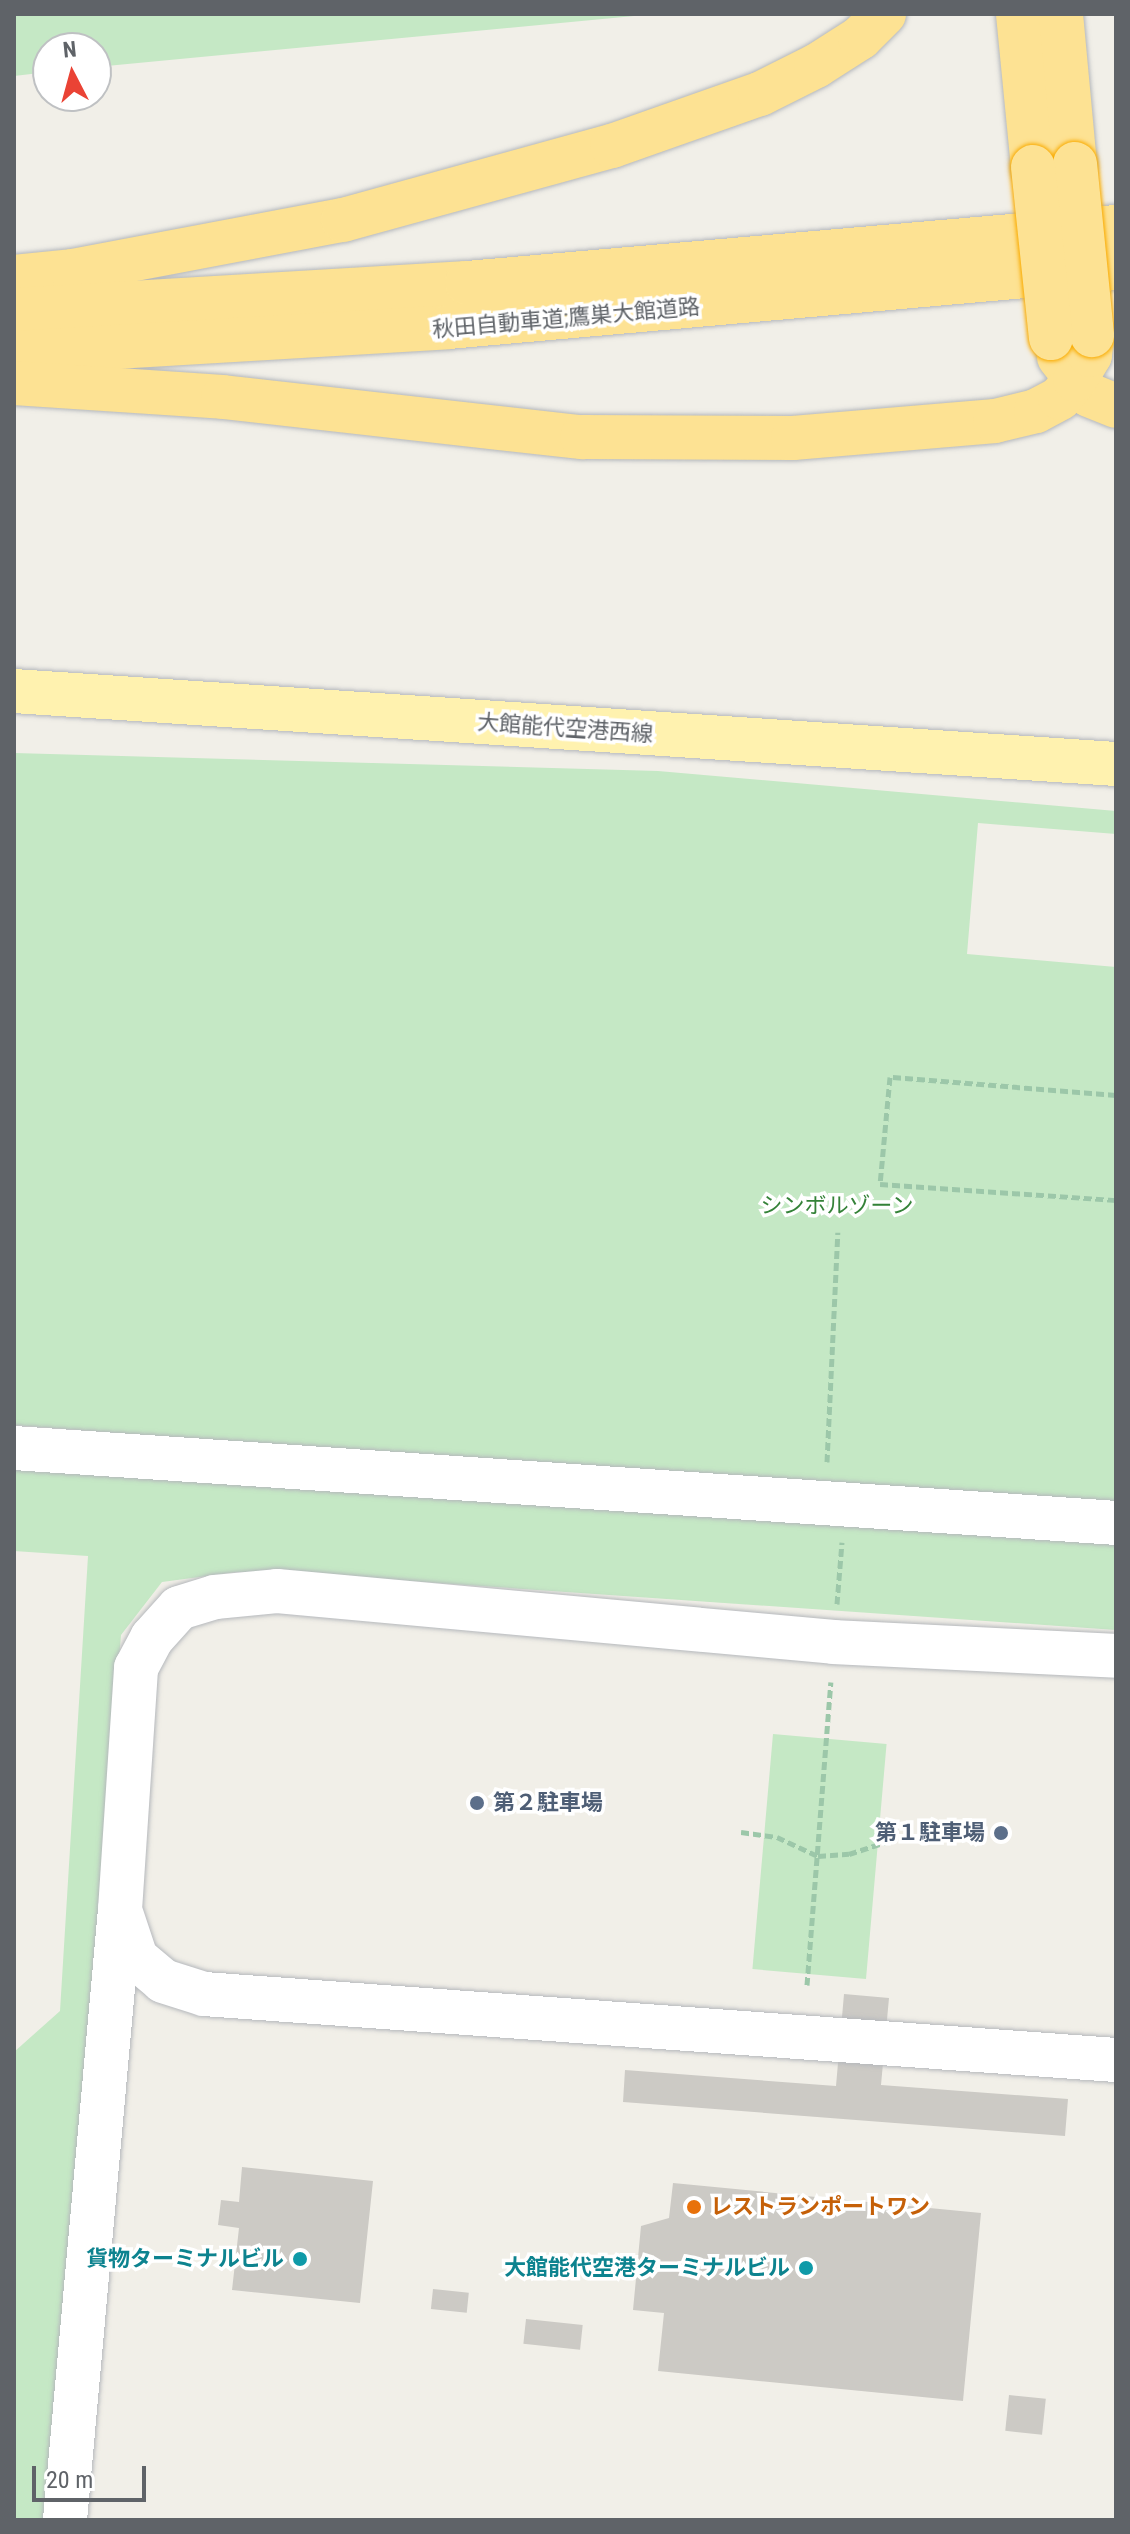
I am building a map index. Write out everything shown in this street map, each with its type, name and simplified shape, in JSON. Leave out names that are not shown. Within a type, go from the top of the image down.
[{"type":"highway","points":[[14,277],[72,271],[343,220],[612,146],[698,119],[774,87],[860,38],[884,14]]},
{"type":"highway","points":[[1018,14],[1054,166],[1075,380],[1089,395],[1116,406]]},
{"type":"highway","points":[[1054,166],[1061,14]]},
{"type":"highway","name":"秋田自動車道;鷹巣大館道路","points":[[14,310],[451,284],[1116,227]]},
{"type":"highway","name":"秋田自動車道;鷹巣大館道路","points":[[14,353],[464,326],[1116,268]]},
{"type":"highway","points":[[14,383],[223,397],[567,435],[701,440],[884,433],[995,421],[1036,411],[1060,398],[1075,380]]},
{"type":"main road","name":"大館能代空港西線","points":[[14,691],[1116,764]]},
{"type":"street","points":[[14,1448],[1116,1523]]},
{"type":"street","points":[[65,2520],[120,1910],[136,1668],[152,1638],[179,1608],[215,1597],[277,1591],[834,1642],[1116,1656]]},
{"type":"street","points":[[120,1910],[136,1958],[163,1981],[204,1994],[1116,2060]]},
{"type":"path","points":[[1116,1095],[890,1077],[880,1184],[1116,1200]]},
{"type":"path","points":[[807,1985],[834,1642],[838,1232]]},
{"type":"path","points":[[741,1832],[777,1837],[818,1856],[849,1854],[895,1839]]},
{"type":"green space","points":[[14,14],[655,14],[112,65],[112,32],[32,32],[32,74],[14,76]]},
{"type":"green space","name":"シンボルゾーン","points":[[14,753],[658,771],[1116,811],[1116,834],[978,823],[967,954],[1116,967],[1116,1630],[336,1576],[237,1572],[162,1582],[121,1635],[47,2520],[14,2520],[14,2052],[60,2011],[88,1556],[14,1551],[14,1464],[672,1476],[14,1425]]},
{"type":"green space","points":[[773,1734],[887,1744],[866,1979],[752,1969]]},
{"type":"building","points":[[844,1994],[889,1998],[881,2085],[1068,2099],[1065,2136],[623,2102],[625,2070],[836,2086]]},
{"type":"building","name":"貨物ターミナルビル","points":[[242,2167],[373,2181],[360,2303],[232,2290],[239,2228],[218,2225],[221,2200],[239,2202]]},
{"type":"building","name":"大館能代空港ターミナルビル","points":[[673,2183],[981,2213],[963,2401],[658,2371],[664,2313],[633,2310],[641,2226],[669,2218]]},
{"type":"building","points":[[433,2289],[469,2293],[467,2313],[431,2309]]},
{"type":"building","points":[[526,2319],[583,2325],[580,2350],[523,2344]]},
{"type":"building","points":[[1009,2395],[1046,2399],[1042,2435],[1005,2431]]},
{"type":"place","name":"第２駐車場","points":[[477,1803]]},
{"type":"place","name":"第１駐車場","points":[[1001,1833]]},
{"type":"place","name":"レストランポートワン","points":[[694,2207]]},
{"type":"place","name":"貨物ターミナルビル","points":[[300,2259]]},
{"type":"place","name":"大館能代空港ターミナルビル","points":[[806,2268]]}]
